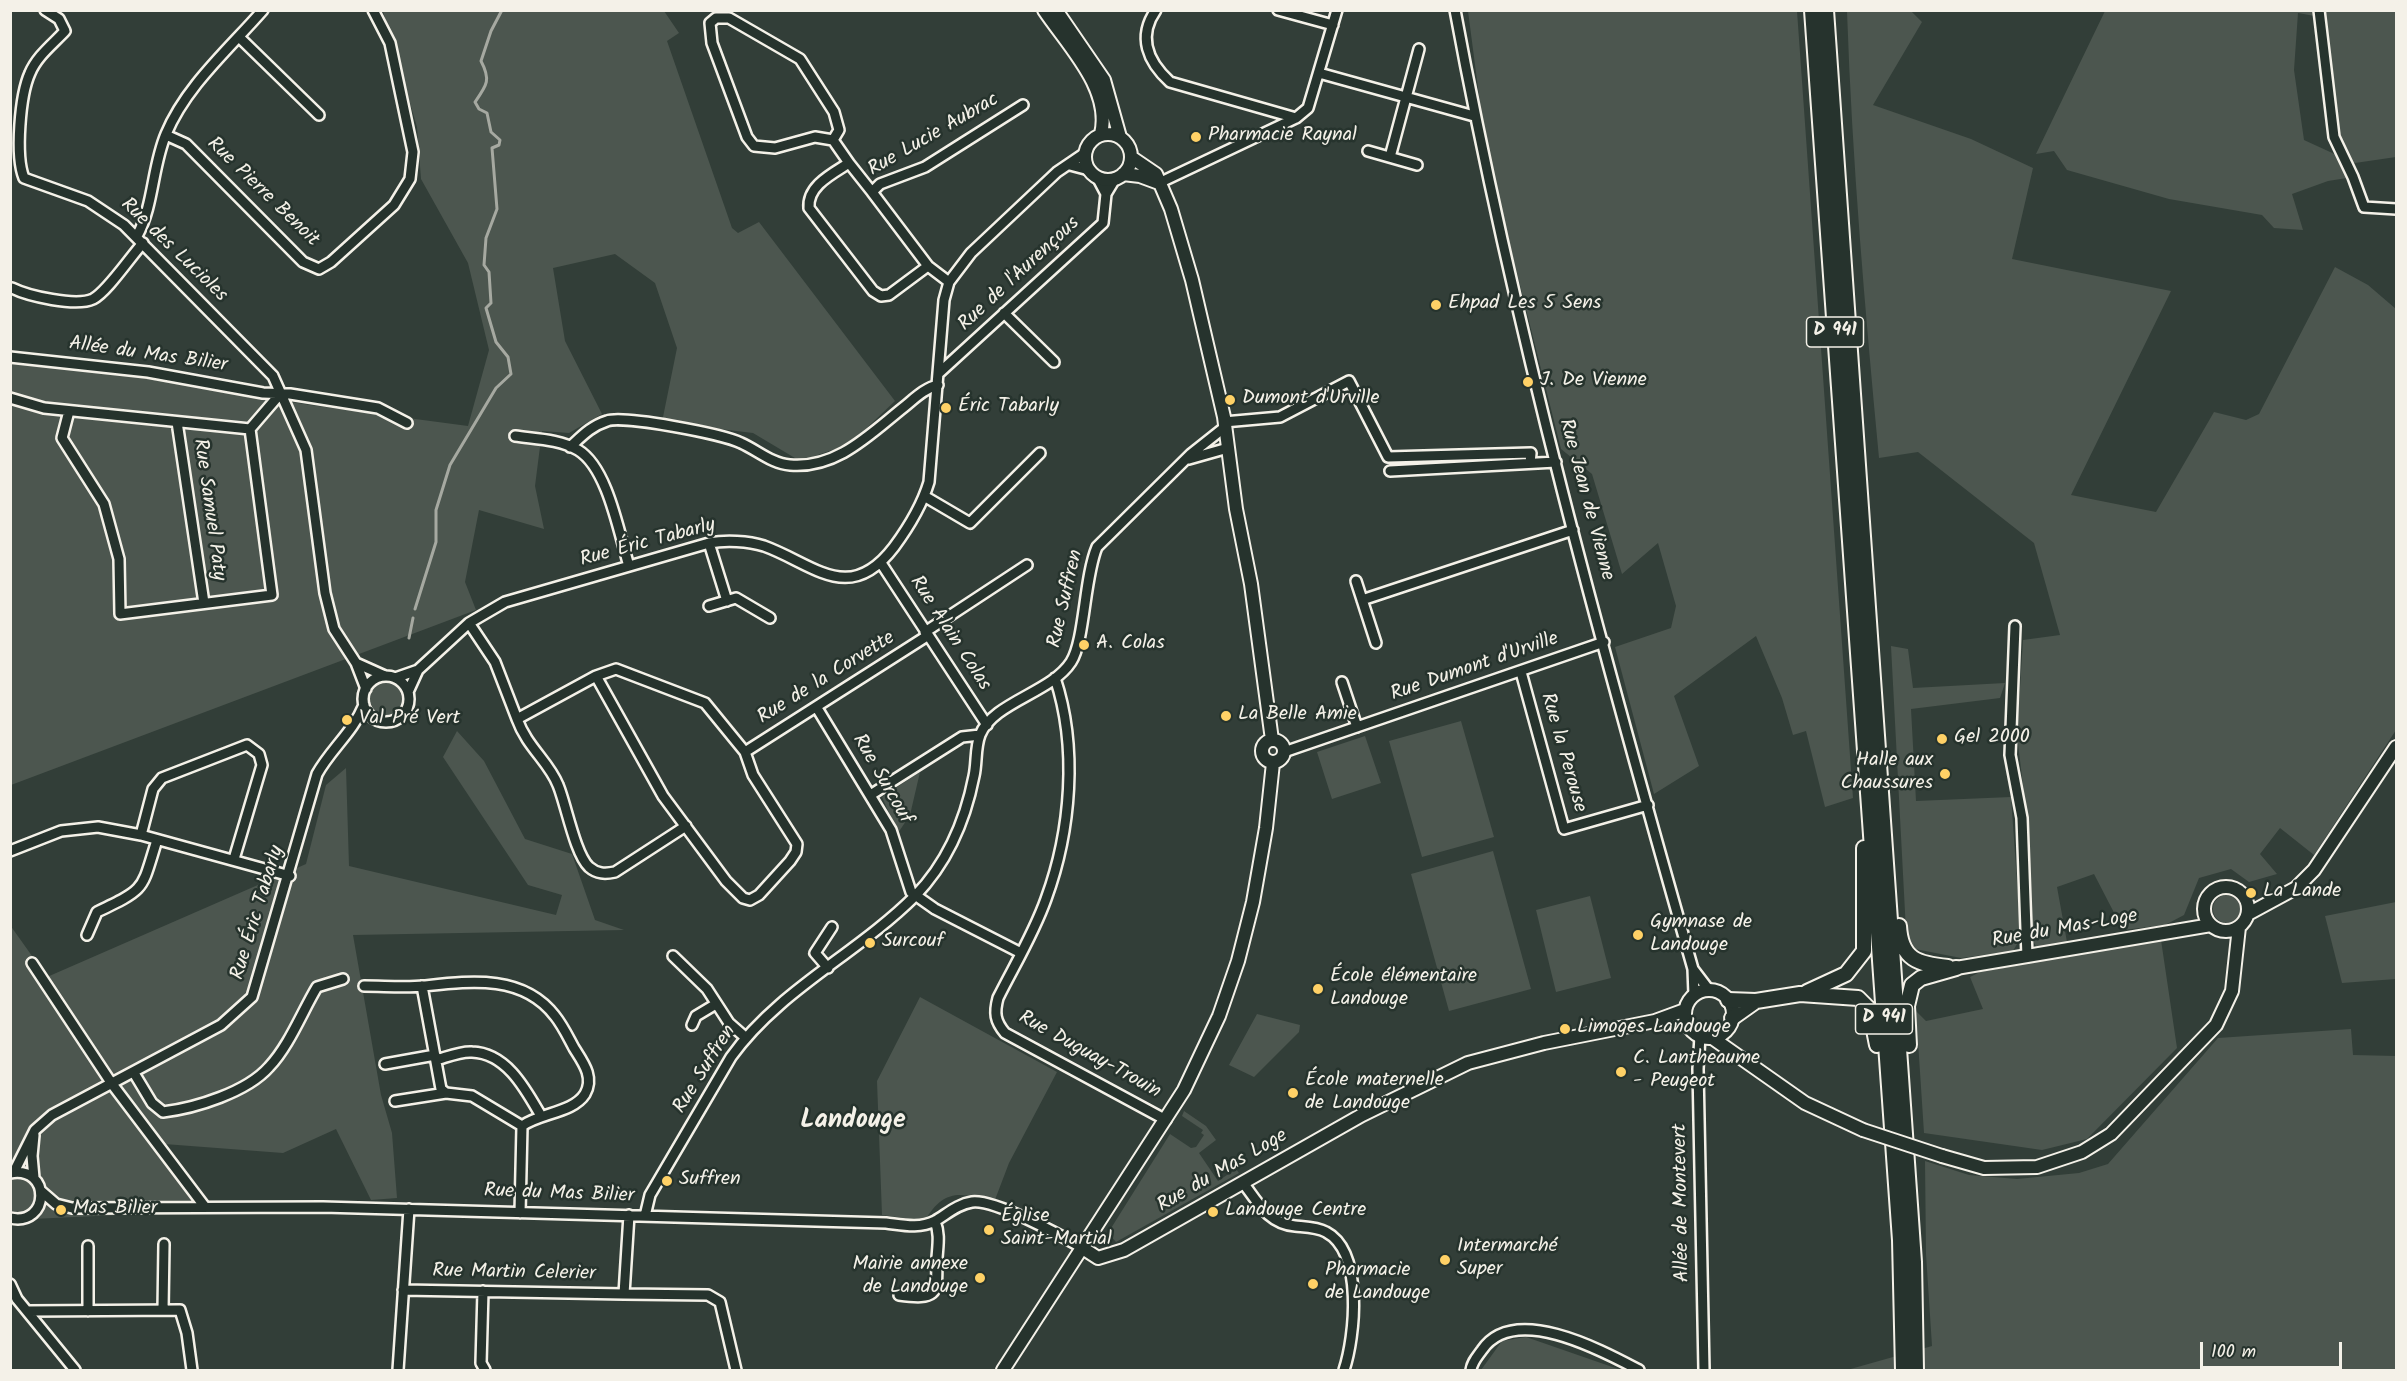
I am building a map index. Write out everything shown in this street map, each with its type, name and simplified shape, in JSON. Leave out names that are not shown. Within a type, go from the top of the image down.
[{"type":"highway","name":"D 941","points":[[1812,10],[1900,1240],[1903,1371]]},
{"type":"highway","name":"D 941","points":[[1826,10],[1904,1104],[1914,1262],[1916,1371]]},
{"type":"highway","points":[[1800,994],[1846,974],[1864,951],[1863,818],[1869,798]]},
{"type":"highway","points":[[1887,861],[1897,894],[1900,934],[1904,949],[1912,958],[1924,964],[1956,968]]},
{"type":"highway","points":[[1904,1104],[1910,1069],[1908,993],[1912,985],[1922,978],[1956,968]]},
{"type":"highway","points":[[1728,1000],[1756,1001],[1800,994],[1858,998],[1870,1010],[1875,1027],[1888,1184],[1900,1240]]},
{"type":"highway","points":[[1731,1021],[1756,1001]]},
{"type":"main road","points":[[1044,10],[1094,84],[1102,101],[1101,134]]},
{"type":"main road","points":[[1056,10],[1104,80],[1120,137],[1128,146],[1131,157],[1156,174],[1171,208],[1192,280],[1225,424],[1236,509],[1251,584],[1272,740]]},
{"type":"main road","points":[[1120,137],[1101,134],[1090,141],[1085,153],[1093,174],[1159,183]]},
{"type":"main road","points":[[1119,177],[1131,157]]},
{"type":"main road","points":[[1272,740],[1279,742],[1284,752],[1282,758],[1273,762],[1266,760],[1262,754],[1263,746],[1272,740]]},
{"type":"main road","points":[[1730,1049],[1731,1021],[1728,1000],[1721,994],[1709,990],[1694,995],[1685,1010],[1689,1027],[1730,1049],[1805,1103],[1863,1130],[1984,1168],[2037,1167],[2082,1152],[2111,1134],[2216,1025],[2232,991],[2239,948],[2239,927],[2248,914],[2296,888],[2314,870],[2397,747]]},
{"type":"main road","points":[[1003,1371],[1081,1247],[1166,1120],[1184,1090],[1219,1016],[1238,961],[1256,887],[1273,762]]},
{"type":"main road","points":[[2239,948],[2224,931],[2211,925],[2204,910],[2210,895],[2221,888],[2236,890],[2245,898],[2248,914]]},
{"type":"main road","points":[[2245,898],[2284,896]]},
{"type":"main road","name":"Rue du Mas-Loge","points":[[2181,928],[2204,910]]},
{"type":"main road","name":"Rue du Mas-Loge","points":[[1956,968],[2181,928],[2211,925]]},
{"type":"main road","points":[[2224,931],[2239,927]]},
{"type":"main road","name":"Rue du Mas Loge","points":[[1081,1247],[1098,1258],[1107,1258],[1133,1246],[1362,1115],[1468,1063],[1544,1043],[1655,1021],[1685,1010]]},
{"type":"main road","name":"Rue du Mas Loge","points":[[1655,1021],[1689,1027]]},
{"type":"main road","points":[[1706,1037],[1722,1033],[1731,1021]]},
{"type":"street","name":"Rue des Lucioles","points":[[45,10],[59,19],[65,31],[36,62],[29,75],[23,102],[19,167],[24,178],[94,204],[140,240],[273,376],[306,450],[324,593],[334,629],[356,663]]},
{"type":"street","points":[[12,288],[28,296],[79,301],[93,299],[140,240],[166,135],[194,88],[263,10]]},
{"type":"street","name":"Rue Pierre Benoit","points":[[166,135],[186,144],[303,262],[319,269],[331,262],[394,205],[410,178],[412,152],[390,43],[373,10]]},
{"type":"street","points":[[1156,10],[1145,34],[1146,50],[1159,72],[1170,82],[1296,118]]},
{"type":"street","points":[[1278,10],[1333,25]]},
{"type":"street","points":[[1159,183],[1296,118],[1308,108],[1337,10]]},
{"type":"street","name":"Rue Jean de Vienne","points":[[1455,10],[1474,116],[1509,276],[1573,530],[1693,969],[1694,995]]},
{"type":"street","points":[[2319,10],[2334,137],[2342,158],[2353,177],[2364,207],[2397,210]]},
{"type":"street","points":[[833,140],[839,130],[834,112],[800,59],[729,18],[713,14],[710,24],[712,43],[747,137],[754,146],[775,148],[815,137],[833,140],[872,192]]},
{"type":"street","points":[[239,37],[319,115]]},
{"type":"street","points":[[1390,158],[1419,49]]},
{"type":"street","points":[[1319,73],[1474,116]]},
{"type":"street","name":"Rue Lucie Aubrac","points":[[949,282],[928,266],[872,192],[880,184],[926,167],[1023,105]]},
{"type":"street","points":[[1368,151],[1417,165]]},
{"type":"street","points":[[949,282],[971,253],[1058,172],[1085,153]]},
{"type":"street","points":[[849,163],[813,190],[808,198],[809,208],[816,218],[873,291],[881,296],[889,295],[928,266]]},
{"type":"street","points":[[1070,165],[1093,174],[1106,194]]},
{"type":"street","name":"Rue de l'Aurençous","points":[[939,373],[1103,223],[1106,194],[1119,177]]},
{"type":"street","name":"Rue Éric Tabarly","points":[[408,692],[418,670],[469,623],[505,602],[709,543],[722,540],[763,546],[807,568],[843,577],[860,575],[881,563],[900,538],[924,496],[933,458],[944,300],[949,282]]},
{"type":"street","points":[[1004,313],[1054,362]]},
{"type":"street","name":"Allée du Mas Bilier","points":[[10,357],[148,372],[263,393],[281,393],[378,408],[407,423]]},
{"type":"street","points":[[1225,424],[1280,417],[1349,381],[1388,458],[1531,453],[1530,463]]},
{"type":"street","points":[[570,447],[589,428],[609,420],[697,429],[740,442],[767,458],[787,465],[809,466],[850,450],[920,394],[938,385]]},
{"type":"street","points":[[69,411],[62,438],[104,504],[119,559],[120,614],[272,595],[250,429],[281,393]]},
{"type":"street","points":[[10,398],[44,408],[250,429]]},
{"type":"street","name":"Rue Samuel Paty","points":[[177,422],[204,603]]},
{"type":"street","name":"Rue Suffren","points":[[645,1216],[650,1196],[745,1037],[775,1007],[828,968],[915,896],[948,855],[964,818],[980,735],[997,715],[1055,678],[1071,662],[1077,646],[1089,566],[1097,547],[1225,424]]},
{"type":"street","points":[[515,436],[556,441],[579,450],[594,466],[603,483],[629,566]]},
{"type":"street","name":"Rue Suffren","points":[[1184,461],[1228,448]]},
{"type":"street","points":[[924,496],[970,522],[1040,453]]},
{"type":"street","points":[[1390,471],[1556,462]]},
{"type":"street","points":[[1362,600],[1573,530]]},
{"type":"street","points":[[709,543],[727,601]]},
{"type":"street","name":"Rue Alain Colas","points":[[881,563],[987,725]]},
{"type":"street","name":"Rue de la Corvette","points":[[745,752],[817,708],[1027,565]]},
{"type":"street","points":[[1356,581],[1376,644]]},
{"type":"street","points":[[709,606],[736,598],[770,618]]},
{"type":"street","points":[[469,623],[495,662],[524,738],[558,783],[567,816],[587,866],[596,872],[605,874],[615,872],[686,826]]},
{"type":"street","points":[[2015,626],[2010,755],[2022,818],[2027,957]]},
{"type":"street","name":"Rue Dumont d'Urville","points":[[1284,752],[1604,642]]},
{"type":"street","points":[[356,663],[390,677],[408,692],[408,707],[404,714],[392,721],[356,726]]},
{"type":"street","points":[[356,663],[366,689],[364,705],[373,718],[380,721]]},
{"type":"street","points":[[517,719],[596,676],[616,669],[624,670],[705,703],[745,752],[753,775],[797,844],[790,861],[759,896],[750,900],[743,898],[726,881],[663,796],[596,676]]},
{"type":"street","name":"Rue Éric Tabarly","points":[[390,677],[418,670]]},
{"type":"street","name":"Rue la Perouse","points":[[1521,672],[1564,829],[1648,805]]},
{"type":"street","points":[[366,689],[374,680],[390,677]]},
{"type":"street","name":"Rue Duguay-Trouin","points":[[1055,678],[1064,705],[1068,771],[1066,814],[1059,859],[1046,901],[995,1011],[997,1023],[1005,1033],[1166,1120]]},
{"type":"street","points":[[1342,682],[1357,727]]},
{"type":"street","name":"Rue Éric Tabarly","points":[[12,1173],[34,1130],[52,1115],[221,1025],[252,998],[290,876],[317,774],[329,753],[356,726],[364,705]]},
{"type":"street","name":"Rue Surcouf","points":[[817,708],[872,794],[891,830],[911,892],[915,896]]},
{"type":"street","points":[[872,794],[962,737],[980,735]]},
{"type":"street","points":[[141,835],[153,789],[162,778],[247,745],[259,754],[262,765],[234,860]]},
{"type":"street","points":[[10,851],[61,831],[98,827],[141,835],[290,876]]},
{"type":"street","points":[[87,935],[97,912],[134,894],[143,886],[157,840]]},
{"type":"street","points":[[915,896],[935,909],[1021,953]]},
{"type":"street","points":[[828,968],[815,953],[832,927]]},
{"type":"street","points":[[673,956],[707,989],[729,1023],[745,1037]]},
{"type":"street","points":[[32,963],[112,1084],[205,1207]]},
{"type":"street","points":[[1693,969],[1709,990]]},
{"type":"street","points":[[134,1073],[152,1103],[163,1112],[176,1110],[240,1089],[270,1066],[316,987],[344,979]]},
{"type":"street","points":[[364,986],[422,986],[458,981],[502,983],[539,1001],[555,1016],[588,1071],[589,1084],[586,1093],[577,1103],[541,1116],[522,1126]]},
{"type":"street","points":[[422,986],[441,1089],[446,1093]]},
{"type":"street","points":[[692,1025],[696,1016],[716,1004]]},
{"type":"street","name":"Allée de Montevert","points":[[1704,1371],[1698,1069],[1706,1037]]},
{"type":"street","points":[[385,1064],[472,1052],[494,1058],[519,1079],[541,1116]]},
{"type":"street","points":[[395,1101],[446,1093],[472,1096],[522,1126]]},
{"type":"street","points":[[520,1212],[522,1126]]},
{"type":"street","points":[[10,1218],[22,1219],[56,1204],[41,1191],[34,1178],[32,1156],[34,1130]]},
{"type":"street","points":[[12,1173],[21,1172],[34,1178]]},
{"type":"street","points":[[1244,1184],[1259,1206],[1280,1224],[1325,1231],[1342,1247],[1354,1295],[1355,1320],[1344,1371]]},
{"type":"street","points":[[34,1213],[40,1203],[41,1191]]},
{"type":"street","name":"Rue du Mas Bilier","points":[[56,1204],[72,1208],[409,1209],[886,1223],[913,1227],[935,1221],[963,1204],[982,1202],[1009,1212],[1081,1247]]},
{"type":"street","points":[[398,1371],[409,1209]]},
{"type":"street","points":[[624,1294],[629,1215]]},
{"type":"street","points":[[899,1295],[917,1298],[932,1293],[939,1285],[940,1232],[935,1221]]},
{"type":"street","points":[[163,1310],[164,1244]]},
{"type":"street","points":[[88,1246],[88,1311]]},
{"type":"street","points":[[10,1284],[17,1299],[75,1371]]},
{"type":"street","name":"Rue Martin Celerier","points":[[403,1290],[708,1295],[720,1302],[736,1371]]},
{"type":"street","points":[[483,1291],[481,1363],[485,1371]]},
{"type":"street","points":[[28,1311],[180,1310],[187,1333],[192,1371]]},
{"type":"street","points":[[1471,1371],[1472,1364],[1488,1341],[1522,1329],[1549,1333],[1582,1343],[1639,1371]]},
{"type":"shaded area","points":[[383,11],[664,11],[679,33],[667,41],[732,228],[738,233],[759,222],[895,401],[850,444],[800,461],[753,433],[662,422],[677,348],[655,283],[615,254],[553,268],[565,341],[602,414],[569,433],[542,431],[535,486],[544,529],[479,510],[465,582],[476,610],[11,785],[11,357],[310,405],[468,426],[489,350],[468,263],[421,179],[417,127]]},
{"type":"shaded area","points":[[1468,11],[1797,11],[1853,798],[1825,807],[1806,731],[1793,735],[1782,698],[1756,636],[1674,696],[1699,766],[1654,794],[1615,647],[1671,628],[1676,606],[1658,543],[1622,574],[1592,474],[1561,449],[1486,149]]},
{"type":"shaded area","points":[[1847,11],[1911,11],[1922,22],[1873,105],[1971,139],[2033,168],[2012,259],[2171,291],[2071,495],[2156,512],[2214,412],[2246,420],[2259,414],[2335,267],[2368,285],[2396,309],[2396,730],[2314,855],[2280,828],[2260,854],[2277,874],[2249,882],[2231,869],[2199,878],[2184,915],[2165,925],[2123,930],[2094,874],[2057,887],[2067,942],[2037,948],[2032,939],[2026,811],[2017,735],[2023,640],[2060,635],[2034,543],[1918,452],[1879,458],[1852,123]]},
{"type":"shaded area","points":[[2105,11],[2396,11],[2396,157],[2355,163],[2343,158],[2353,177],[2328,181],[2292,194],[2303,230],[2274,228],[2262,215],[2169,199],[2067,170],[2054,151],[2036,154]],"holes":[[[2298,13],[2320,17],[2341,157],[2304,140],[2294,70]]]},
{"type":"shaded area","points":[[1891,646],[1908,649],[1913,688],[2005,683],[2000,698],[1911,709],[1916,801],[2011,797],[2021,937],[2013,951],[1961,958],[1915,949],[1906,931]]},
{"type":"shaded area","points":[[386,682],[398,687],[403,699],[398,711],[386,716],[374,711],[369,699],[374,687]]},
{"type":"shaded area","points":[[1461,721],[1494,837],[1422,857],[1389,741]]},
{"type":"shaded area","points":[[457,731],[484,761],[525,839],[572,854],[595,920],[624,930],[353,935],[381,1095],[392,1133],[397,1198],[371,1200],[336,1129],[283,1153],[151,1143],[203,1211],[11,1220],[10,925],[47,977],[306,864],[326,785],[346,768],[349,866],[556,915],[562,895],[528,885],[443,757]]},
{"type":"shaded area","points":[[1365,736],[1381,783],[1332,799],[1317,752]]},
{"type":"shaded area","points":[[920,772],[910,815],[898,833],[882,797]]},
{"type":"shaded area","points":[[1493,851],[1531,989],[1449,1011],[1411,874]]},
{"type":"shaded area","points":[[2227,895],[2237,899],[2241,909],[2237,919],[2227,923],[2217,919],[2213,909],[2217,899]]},
{"type":"shaded area","points":[[1590,896],[1611,978],[1556,992],[1536,910]]},
{"type":"shaded area","points":[[2396,902],[2396,979],[2342,983],[2325,916]]},
{"type":"shaded area","points":[[2161,940],[2177,1048],[2087,1139],[2042,1150],[1924,1133],[1916,1011],[1926,1021],[1983,1009],[1970,977],[1980,972]]},
{"type":"shaded area","points":[[920,997],[1057,1072],[1009,1163],[993,1205],[973,1197],[954,1195],[939,1203],[925,1221],[882,1215],[877,1081]]},
{"type":"shaded area","points":[[1257,1014],[1300,1025],[1299,1032],[1254,1077],[1229,1065]]},
{"type":"shaded area","points":[[2351,1029],[2353,1055],[2396,1056],[2396,1370],[1847,1370],[1932,1346],[1926,1254],[1925,1161],[1969,1175],[2017,1179],[2079,1173],[2108,1164],[2218,1038]]},
{"type":"shaded area","points":[[1184,1111],[1206,1126],[1216,1140],[1199,1153],[1218,1181],[1236,1169],[1239,1173],[1116,1242],[1108,1233],[1170,1134],[1191,1148],[1196,1147],[1204,1135],[1201,1133],[1203,1130],[1182,1116]]},
{"type":"shaded area","points":[[1526,1337],[1621,1370],[1481,1370],[1502,1341]]},
{"type":"waterway","points":[[415,609],[436,542],[436,510],[450,465],[496,388],[511,374],[508,357],[496,342],[486,308],[491,303],[489,272],[484,265],[486,238],[497,209],[492,148],[499,145],[500,140],[491,132],[487,113],[479,109],[475,102],[487,78],[481,61],[491,31],[502,10]]},
{"type":"waterway","points":[[409,638],[413,618]]},
{"type":"place","name":"Pharmacie Raynal","points":[[1196,137]]},
{"type":"place","name":"Ehpad Les 5 Sens","points":[[1436,305]]},
{"type":"place","name":"J. De Vienne","points":[[1528,382]]},
{"type":"place","name":"Dumont d'Urville","points":[[1230,400]]},
{"type":"place","name":"Éric Tabarly","points":[[946,408]]},
{"type":"place","name":"A. Colas","points":[[1084,645]]},
{"type":"place","name":"La Belle Amie","points":[[1226,716]]},
{"type":"place","name":"Val Pré Vert","points":[[347,720]]},
{"type":"place","name":"Gel 2000","points":[[1942,739]]},
{"type":"place","name":"Halle aux Chaussures","points":[[1945,774]]},
{"type":"place","name":"La Lande","points":[[2251,893]]},
{"type":"place","name":"Gymnase de Landouge","points":[[1638,935]]},
{"type":"place","name":"Surcouf","points":[[870,943]]},
{"type":"place","name":"École élémentaire Landouge","points":[[1318,989]]},
{"type":"place","name":"Limoges Landouge","points":[[1565,1029]]},
{"type":"place","name":"C. Lantheaume - Peugeot","points":[[1621,1072]]},
{"type":"place","name":"École maternelle de Landouge","points":[[1293,1093]]},
{"type":"place","name":"Suffren","points":[[667,1181]]},
{"type":"place","name":"Mas Bilier","points":[[61,1210]]},
{"type":"place","name":"Landouge Centre","points":[[1213,1212]]},
{"type":"place","name":"Église Saint-Martial","points":[[989,1230]]},
{"type":"place","name":"Intermarché Super","points":[[1445,1260]]},
{"type":"place","name":"Mairie annexe de Landouge","points":[[980,1278]]},
{"type":"place","name":"Pharmacie de Landouge","points":[[1313,1284]]},
{"type":"district","name":"Landouge","points":[[853,1123]]}]
